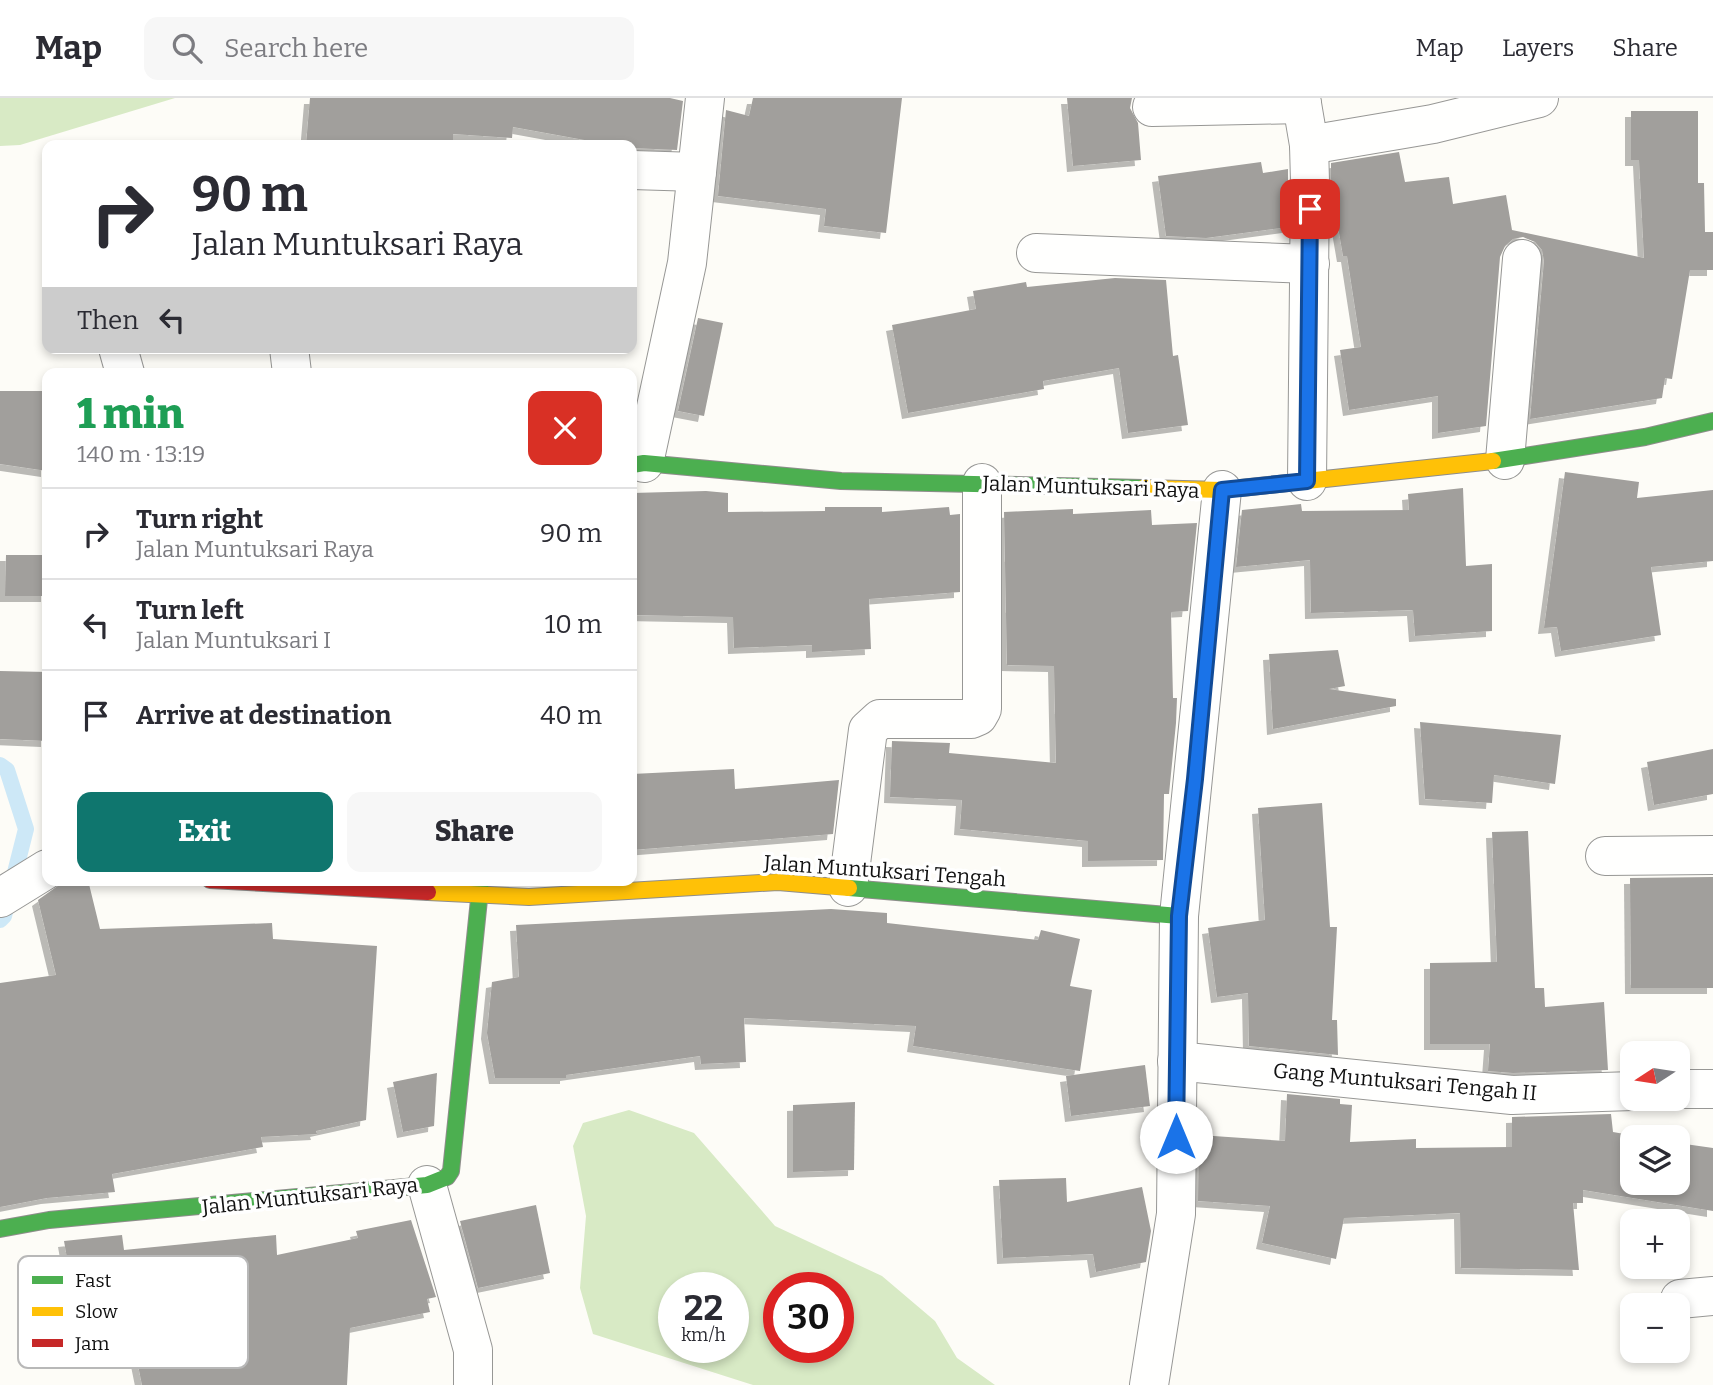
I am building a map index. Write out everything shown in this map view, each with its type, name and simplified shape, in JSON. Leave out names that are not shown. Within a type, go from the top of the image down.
[{"type":"street","points":[[638,464],[687,263],[705,98]]},
{"type":"street","points":[[1309,145],[1433,124],[1539,98]]},
{"type":"street","points":[[1152,107],[1302,101],[1309,145],[1307,481]]},
{"type":"street","points":[[637,170],[697,172]]},
{"type":"street","points":[[1036,253],[1310,264]]},
{"type":"street","points":[[1505,460],[1522,259]]},
{"type":"street","name":"Jalan Muntuksari Raya","points":[[638,464],[841,481],[1222,490],[1505,460],[1645,437],[1713,421]]},
{"type":"street","points":[[848,887],[871,726],[880,719],[971,719],[978,716],[982,709],[982,483]]},
{"type":"street","points":[[1149,1385],[1176,1214],[1179,916],[1195,779],[1222,490]]},
{"type":"street","points":[[1605,856],[1713,855]]},
{"type":"street","points":[[0,898],[42,872]]},
{"type":"street","name":"Jalan Muntuksari Tengah","points":[[412,886],[480,888],[529,898],[778,881],[1179,916]]},
{"type":"street","name":"Jalan Muntuksari Raya","points":[[0,1229],[49,1220],[426,1185],[447,1177],[451,1171],[480,888]]},
{"type":"street","name":"Gang Muntuksari Tengah II","points":[[1177,1061],[1512,1096],[1620,1092]]},
{"type":"street","points":[[1690,1089],[1713,1089]]},
{"type":"street","points":[[426,1185],[472,1350],[473,1385]]},
{"type":"green space","points":[[0,98],[175,98],[20,145],[0,146]]},
{"type":"green space","points":[[629,1110],[694,1133],[775,1226],[882,1276],[935,1321],[957,1358],[995,1385],[753,1385],[684,1363],[749,1363],[749,1272],[658,1272],[658,1355],[593,1334],[580,1288],[586,1216],[573,1146],[583,1123]]},
{"type":"building","points":[[310,98],[670,98],[683,101],[677,150],[637,148],[637,140],[584,140],[513,127],[512,138],[453,134],[453,140],[306,140]]},
{"type":"building","points":[[753,98],[902,98],[886,233],[824,226],[826,209],[718,196],[726,110],[749,116]]},
{"type":"building","points":[[1067,98],[1132,98],[1130,108],[1138,123],[1141,160],[1073,166]]},
{"type":"building","points":[[1631,111],[1698,111],[1698,183],[1704,183],[1705,232],[1713,232],[1713,270],[1690,270],[1672,379],[1665,378],[1662,398],[1530,419],[1544,261],[1542,250],[1535,242],[1523,237],[1513,239],[1505,246],[1500,257],[1486,426],[1438,433],[1438,396],[1349,410],[1340,350],[1361,347],[1347,256],[1343,256],[1337,221],[1331,222],[1331,163],[1399,152],[1405,182],[1449,177],[1453,204],[1506,195],[1512,230],[1644,258],[1639,160],[1631,160]]},
{"type":"building","points":[[1261,162],[1263,173],[1288,169],[1288,227],[1206,238],[1166,236],[1158,176]]},
{"type":"building","points":[[1115,278],[1166,280],[1173,356],[1178,355],[1188,425],[1128,433],[1119,368],[1043,381],[1044,389],[908,413],[892,325],[976,309],[973,291],[1026,282],[1027,287]]},
{"type":"building","points":[[698,318],[723,323],[704,416],[678,411]]},
{"type":"building","points":[[0,391],[42,391],[42,470],[0,464]]},
{"type":"building","points":[[1565,472],[1639,482],[1637,498],[1713,490],[1713,561],[1651,567],[1661,635],[1561,651],[1557,627],[1544,628]]},
{"type":"building","points":[[1463,488],[1466,566],[1492,564],[1492,631],[1415,636],[1413,610],[1311,613],[1310,560],[1236,567],[1242,510],[1301,504],[1302,511],[1409,510],[1408,494]]},
{"type":"building","points":[[637,493],[728,493],[728,512],[825,511],[825,507],[882,507],[882,512],[949,507],[950,515],[960,514],[960,592],[869,599],[871,649],[812,652],[812,645],[734,648],[733,617],[637,615]]},
{"type":"building","points":[[1073,509],[1073,514],[1151,510],[1152,525],[1197,523],[1188,611],[1171,612],[1173,698],[1177,698],[1169,794],[1164,794],[1163,860],[1088,861],[1088,841],[960,829],[962,800],[890,797],[892,741],[950,743],[949,753],[1056,763],[1054,666],[1007,665],[1004,512]]},
{"type":"building","points":[[6,555],[42,555],[42,596],[5,596]]},
{"type":"building","points":[[1338,650],[1345,686],[1329,689],[1396,699],[1396,706],[1273,729],[1269,654]]},
{"type":"building","points":[[0,671],[42,672],[42,741],[0,739]]},
{"type":"building","points":[[1420,722],[1561,735],[1555,784],[1494,775],[1492,803],[1425,799]]},
{"type":"building","points":[[1713,749],[1713,794],[1654,805],[1647,762]]},
{"type":"building","points":[[734,769],[735,789],[839,780],[833,834],[637,850],[637,774]]},
{"type":"building","points":[[1322,803],[1330,927],[1337,927],[1332,1020],[1337,1020],[1338,1055],[1249,1046],[1248,993],[1217,997],[1208,928],[1265,920],[1258,808]]},
{"type":"building","points":[[1528,831],[1535,988],[1544,988],[1545,1007],[1604,1002],[1608,1070],[1513,1073],[1488,1071],[1490,1044],[1430,1044],[1430,963],[1497,962],[1492,832]]},
{"type":"building","points":[[1713,877],[1713,988],[1631,988],[1630,878]]},
{"type":"building","points":[[58,886],[89,886],[100,929],[272,923],[273,939],[377,946],[366,1120],[316,1131],[317,1134],[261,1137],[263,1147],[112,1174],[115,1192],[47,1198],[0,1207],[0,983],[56,975],[38,900]]},
{"type":"building","points":[[831,909],[887,913],[887,923],[1038,940],[1041,930],[1080,939],[1070,986],[1092,990],[1080,1071],[913,1046],[916,1026],[744,1018],[746,1062],[701,1064],[700,1056],[566,1075],[566,1078],[495,1078],[487,1033],[492,982],[519,977],[516,925]]},
{"type":"building","points":[[1145,1065],[1150,1106],[1071,1116],[1066,1076]]},
{"type":"building","points":[[437,1073],[434,1126],[403,1132],[393,1082]]},
{"type":"building","points":[[1287,1094],[1340,1099],[1340,1104],[1352,1105],[1350,1142],[1416,1139],[1416,1148],[1512,1147],[1512,1117],[1611,1114],[1613,1132],[1620,1133],[1620,1195],[1690,1195],[1690,1145],[1713,1148],[1713,1211],[1583,1190],[1583,1203],[1573,1203],[1579,1270],[1461,1268],[1460,1213],[1344,1218],[1336,1259],[1262,1243],[1270,1206],[1198,1201],[1199,1135],[1285,1141]]},
{"type":"building","points":[[855,1102],[854,1170],[793,1172],[793,1105]]},
{"type":"building","points":[[1066,1178],[1067,1202],[1142,1187],[1151,1231],[1146,1262],[1096,1272],[1093,1254],[1003,1258],[999,1180]]},
{"type":"building","points":[[536,1205],[550,1273],[478,1288],[460,1221]]},
{"type":"building","points":[[411,1220],[436,1297],[427,1299],[430,1312],[350,1328],[347,1385],[142,1385],[139,1368],[248,1368],[248,1256],[67,1256],[64,1241],[122,1235],[124,1250],[276,1235],[277,1255],[358,1238],[356,1231]]},
{"type":"waterway","points":[[0,765],[7,770],[26,829],[4,916],[0,920]]},
{"type":"traffic: fast","points":[[1493,461],[1645,437],[1713,421]]},
{"type":"traffic: fast","points":[[637,464],[841,481],[1143,488]]},
{"type":"traffic: fast","points":[[0,1229],[49,1220],[427,1185],[447,1177],[451,1171],[480,886]]},
{"type":"traffic: fast","points":[[849,888],[1179,916]]},
{"type":"traffic: slow","points":[[1143,488],[1222,490],[1493,461]]},
{"type":"traffic: slow","points":[[428,892],[529,897],[778,882],[849,888]]},
{"type":"traffic: jam","points":[[319,886],[428,892]]},
{"type":"route","points":[[1176,1137],[1179,916],[1195,779],[1222,490],[1307,481],[1310,209]]}]
